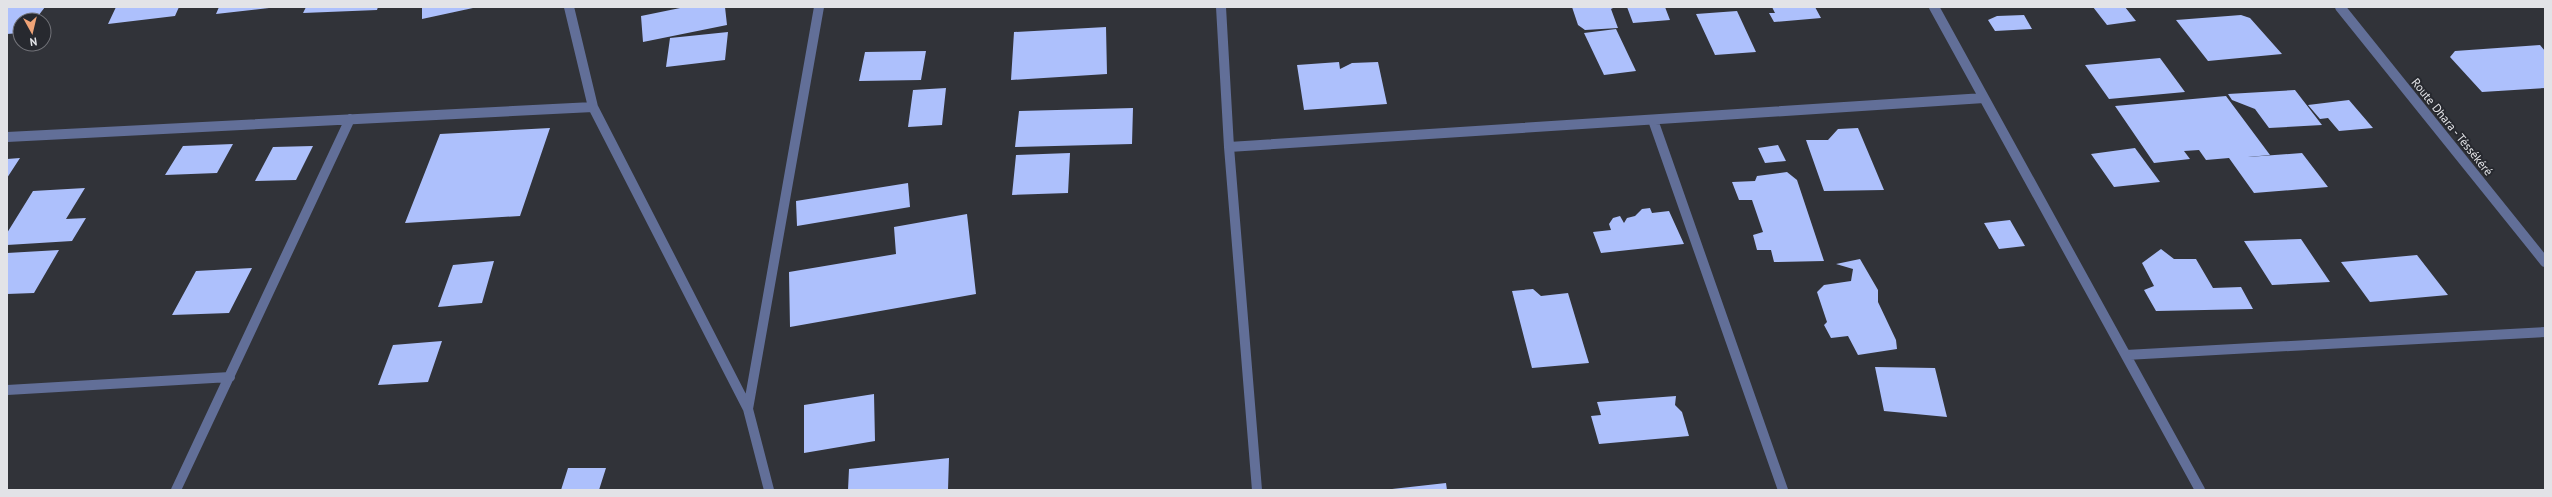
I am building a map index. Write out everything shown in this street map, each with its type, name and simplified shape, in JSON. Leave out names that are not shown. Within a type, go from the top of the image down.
[{"type":"street","points":[[569,7],[593,107],[748,409],[769,490]]},
{"type":"street","points":[[748,409],[819,7]]},
{"type":"street","points":[[1221,7],[1229,146],[1257,490]]},
{"type":"street","points":[[1934,7],[2200,490]]},
{"type":"street","name":"Route Dhara - Téssékéré","points":[[2340,7],[2545,262]]},
{"type":"street","points":[[1229,146],[1984,98]]},
{"type":"street","points":[[7,137],[593,107]]},
{"type":"street","points":[[176,490],[350,119]]},
{"type":"street","points":[[1653,120],[1783,490]]},
{"type":"street","points":[[2126,355],[2545,332]]},
{"type":"street","points":[[7,390],[230,377]]},
{"type":"building","points":[[7,7],[45,7],[41,12],[12,12],[12,34],[7,34]]},
{"type":"building","points":[[116,7],[179,7],[175,16],[108,24]]},
{"type":"building","points":[[219,7],[269,7],[269,8],[216,14]]},
{"type":"building","points":[[306,7],[378,7],[377,10],[303,13]]},
{"type":"building","points":[[422,7],[473,7],[473,8],[422,19]]},
{"type":"building","points":[[685,7],[725,7],[727,25],[643,42],[641,16]]},
{"type":"building","points":[[1572,7],[1615,7],[1611,9],[1618,28],[1585,30],[1578,25]]},
{"type":"building","points":[[1627,7],[1665,7],[1670,20],[1633,23]]},
{"type":"building","points":[[1772,7],[1815,7],[1821,18],[1774,22],[1769,13],[1775,13]]},
{"type":"building","points":[[2093,7],[2125,7],[2136,21],[2107,25]]},
{"type":"building","points":[[1737,11],[1756,52],[1715,55],[1696,14]]},
{"type":"building","points":[[2024,15],[2032,29],[1995,31],[1988,20],[1997,16]]},
{"type":"building","points":[[2241,15],[2250,18],[2282,54],[2208,61],[2176,20]]},
{"type":"building","points":[[1106,27],[1107,74],[1011,80],[1014,32]]},
{"type":"building","points":[[1616,29],[1636,71],[1604,75],[1584,33]]},
{"type":"building","points":[[728,32],[725,60],[666,67],[670,38]]},
{"type":"building","points":[[2540,45],[2545,51],[2545,88],[2482,92],[2450,57],[2455,51]]},
{"type":"building","points":[[926,51],[921,80],[859,81],[865,52]]},
{"type":"building","points":[[2160,58],[2185,92],[2109,99],[2085,65]]},
{"type":"building","points":[[1339,62],[1340,69],[1352,63],[1378,62],[1387,104],[1304,110],[1297,65]]},
{"type":"building","points":[[946,88],[942,125],[908,127],[913,90]]},
{"type":"building","points":[[2295,90],[2322,125],[2269,128],[2255,109],[2232,100],[2228,94]]},
{"type":"building","points":[[2226,96],[2270,155],[2248,157],[2302,153],[2328,187],[2254,193],[2229,158],[2206,160],[2199,150],[2184,151],[2190,159],[2154,163],[2115,106]]},
{"type":"building","points":[[2349,100],[2373,128],[2339,131],[2328,118],[2320,119],[2308,105]]},
{"type":"building","points":[[1133,108],[1132,144],[1015,147],[1019,111]]},
{"type":"building","points":[[550,128],[520,216],[405,223],[440,134]]},
{"type":"building","points":[[1858,128],[1884,190],[1824,191],[1806,140],[1828,140],[1838,129]]},
{"type":"building","points":[[233,144],[217,173],[165,175],[183,146]]},
{"type":"building","points":[[1778,145],[1786,161],[1765,163],[1758,148]]},
{"type":"building","points":[[313,146],[296,180],[255,181],[273,147]]},
{"type":"building","points":[[2135,148],[2160,182],[2114,187],[2091,154]]},
{"type":"building","points":[[1070,153],[1068,193],[1012,195],[1016,155]]},
{"type":"building","points":[[20,158],[7,178],[7,159]]},
{"type":"building","points":[[1787,172],[1797,180],[1824,261],[1774,262],[1771,250],[1757,250],[1753,235],[1763,232],[1752,200],[1739,200],[1732,182],[1755,181],[1757,176]]},
{"type":"building","points":[[908,183],[910,207],[797,226],[796,201]]},
{"type":"building","points":[[85,188],[66,219],[86,218],[72,241],[7,245],[7,233],[33,191]]},
{"type":"building","points":[[1650,208],[1652,213],[1669,211],[1684,244],[1601,253],[1593,232],[1611,230],[1609,224],[1613,218],[1620,216],[1624,223],[1627,218],[1635,216],[1642,209]]},
{"type":"building","points":[[967,214],[976,294],[790,327],[789,272],[896,254],[894,227]]},
{"type":"building","points":[[2010,220],[2025,246],[1999,249],[1984,223]]},
{"type":"building","points":[[2301,239],[2330,282],[2272,285],[2244,241]]},
{"type":"building","points":[[2161,249],[2174,259],[2196,259],[2213,288],[2241,287],[2253,309],[2156,311],[2144,290],[2154,286],[2142,263]]},
{"type":"building","points":[[59,250],[34,293],[7,294],[7,253]]},
{"type":"building","points":[[2417,255],[2448,295],[2370,302],[2341,262]]},
{"type":"building","points":[[1860,259],[1878,290],[1878,302],[1896,340],[1897,349],[1858,355],[1848,336],[1831,338],[1824,325],[1827,322],[1817,292],[1824,285],[1851,281],[1853,269],[1836,264]]},
{"type":"building","points":[[494,261],[482,303],[438,307],[453,265]]},
{"type":"building","points":[[252,268],[229,313],[172,315],[196,271]]},
{"type":"building","points":[[1533,289],[1541,296],[1568,293],[1589,363],[1532,368],[1512,291]]},
{"type":"building","points":[[442,341],[428,382],[378,385],[393,345]]},
{"type":"building","points":[[1875,367],[1935,368],[1947,417],[1884,411]]},
{"type":"building","points":[[874,394],[875,441],[804,453],[804,405]]},
{"type":"building","points":[[1676,396],[1675,405],[1682,412],[1689,436],[1599,444],[1591,416],[1601,415],[1597,402]]},
{"type":"building","points":[[949,458],[948,490],[848,490],[849,469]]},
{"type":"building","points":[[568,468],[606,468],[599,490],[561,490]]},
{"type":"building","points":[[1446,483],[1447,490],[1392,490],[1392,489]]}]
